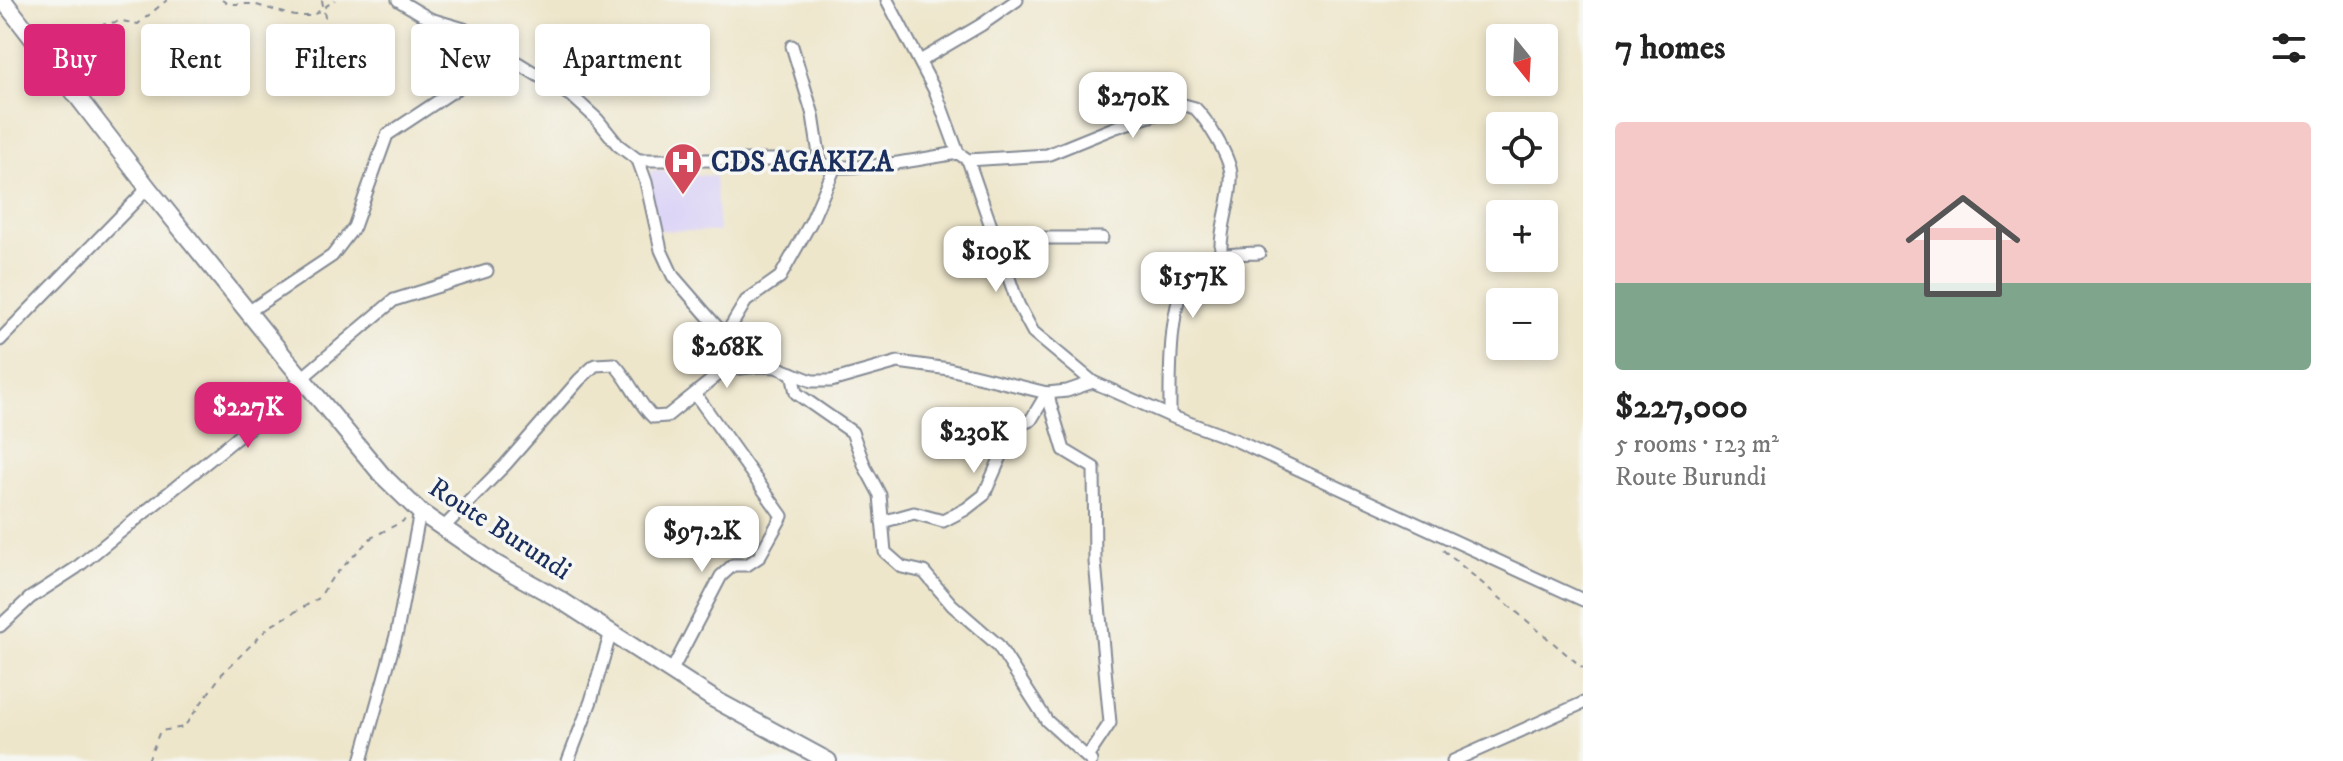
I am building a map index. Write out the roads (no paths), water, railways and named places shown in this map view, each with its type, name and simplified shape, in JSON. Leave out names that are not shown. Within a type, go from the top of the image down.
[{"type":"main road","name":"Route Burundi","points":[[3,0],[248,312],[382,475],[420,512],[496,564],[611,632],[712,698],[828,761]]},
{"type":"street","points":[[398,0],[430,19],[447,24]]},
{"type":"street","points":[[887,0],[936,93],[999,247],[1018,304],[1033,332],[1093,382],[1235,440],[1583,600]]},
{"type":"street","points":[[920,61],[1017,0]]},
{"type":"street","points":[[792,46],[813,115],[820,161]]},
{"type":"street","points":[[519,64],[573,97],[597,119],[618,145],[638,160],[661,250],[673,276],[725,336]]},
{"type":"street","points":[[248,312],[332,256],[354,227],[387,135],[447,96]]},
{"type":"street","points":[[638,160],[820,161],[835,167],[963,156],[1047,155],[1184,105],[1195,108],[1214,135],[1231,174],[1221,234],[1221,255]]},
{"type":"street","points":[[724,370],[725,336],[746,301],[780,277],[811,222],[835,167]]},
{"type":"street","points":[[0,340],[148,188]]},
{"type":"street","points":[[999,247],[1035,238],[1102,238]]},
{"type":"street","points":[[1170,416],[1170,368],[1179,296],[1188,274],[1198,264],[1221,255],[1259,253]]},
{"type":"street","points":[[0,626],[30,598],[76,568],[271,410],[302,378],[394,300],[487,271]]},
{"type":"street","points":[[443,528],[595,365],[614,364],[634,387],[653,417],[667,416],[724,370],[760,366],[776,367],[812,381],[831,381],[898,362],[949,369],[1047,393],[1067,391],[1093,382]]},
{"type":"street","points":[[792,373],[796,393],[852,432],[880,495],[885,552],[902,567],[924,572],[952,605],[998,645],[1047,721],[1090,759],[1110,723],[1095,562],[1094,468],[1064,450],[1047,393]]},
{"type":"street","points":[[882,522],[914,513],[943,521],[984,495],[1014,427],[1031,420],[1047,393]]},
{"type":"street","points":[[672,670],[721,576],[733,565],[747,565],[759,557],[782,516],[696,395]]},
{"type":"street","points":[[361,761],[397,632],[420,512]]},
{"type":"street","points":[[568,761],[591,701],[611,632]]},
{"type":"street","points":[[1453,761],[1583,703]]},
{"type":"place","name":"CDS AGAKIZA","points":[[683,196]]}]
